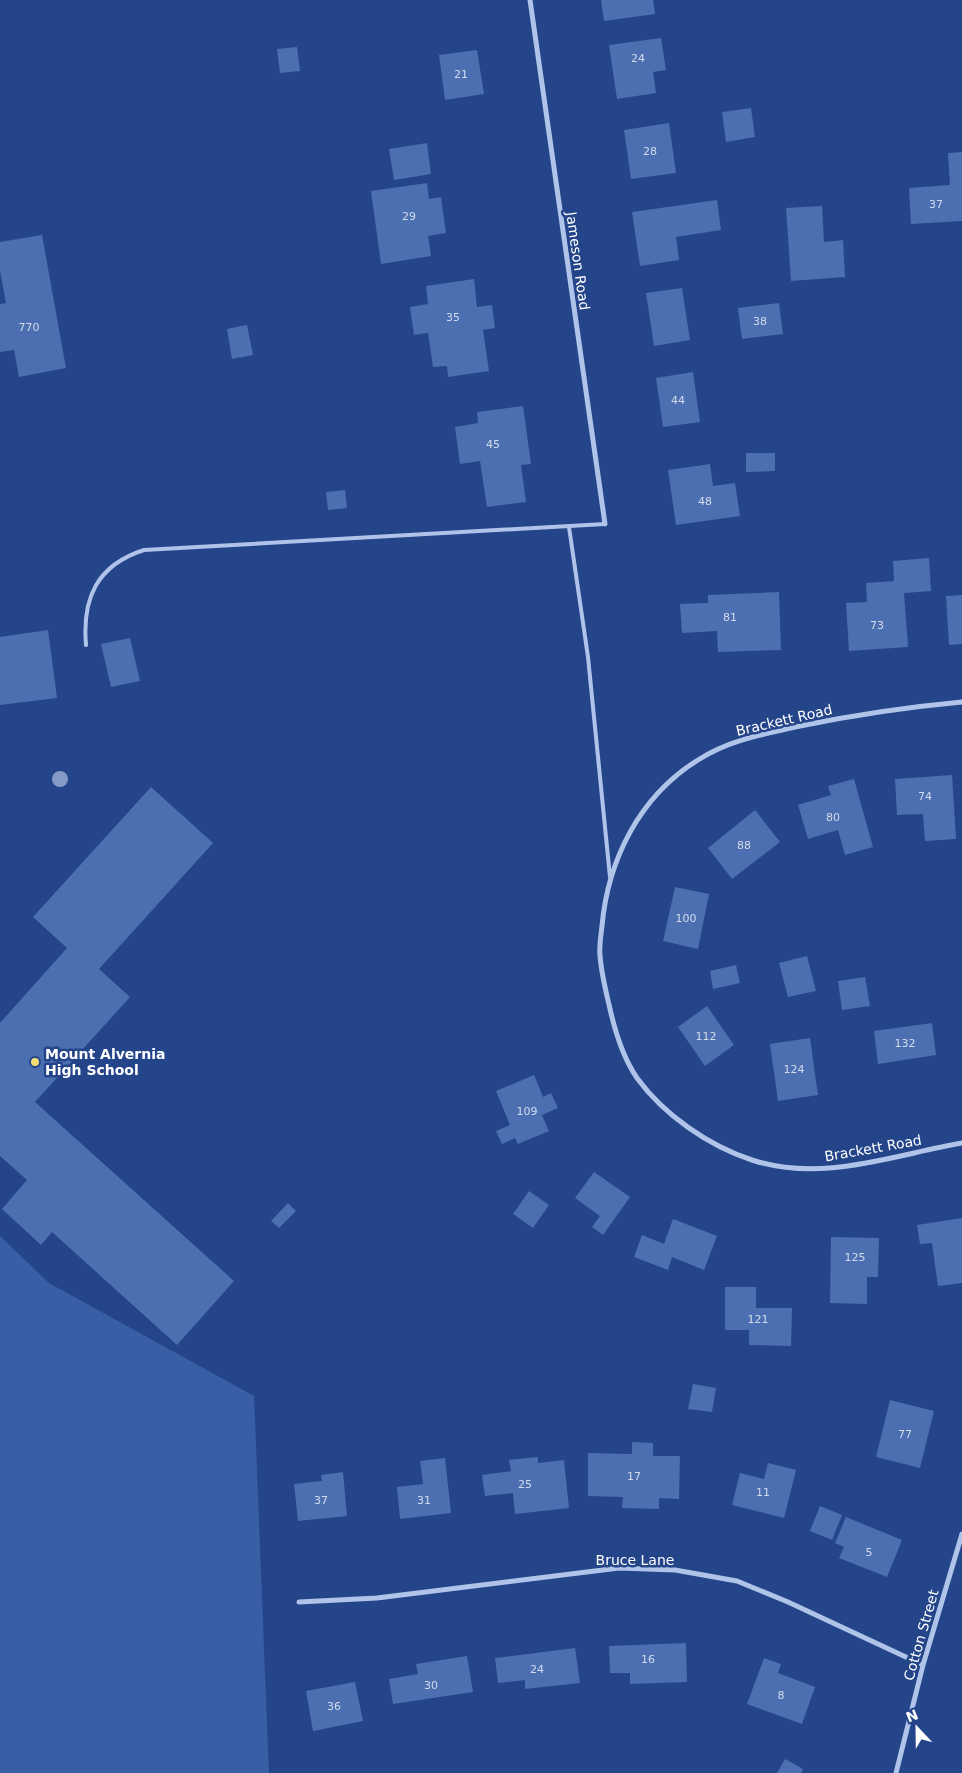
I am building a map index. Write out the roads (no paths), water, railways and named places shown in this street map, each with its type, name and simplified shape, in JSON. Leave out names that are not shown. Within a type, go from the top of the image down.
[{"type":"street","name":"Jameson Road","points":[[530,0],[605,524]]},
{"type":"street","name":"Brackett Road","points":[[962,702],[844,718],[751,737],[724,746],[696,761],[649,802],[621,849],[610,877],[603,916],[600,953],[613,1021],[636,1077],[662,1104],[692,1130],[722,1147],[753,1160],[790,1169],[827,1169],[962,1143]]},
{"type":"street","name":"Cotton Street","points":[[896,1773],[923,1665],[962,1534]]},
{"type":"street","name":"Bruce Lane","points":[[299,1602],[377,1598],[619,1568],[675,1570],[737,1581],[788,1602],[923,1665]]},
{"type":"lane","points":[[86,645],[86,617],[93,590],[107,569],[117,561],[144,550],[605,524]]},
{"type":"lane","points":[[568,527],[588,658],[610,877]]},
{"type":"place","name":"Mount Alvernia High School","points":[[35,1062]]}]
